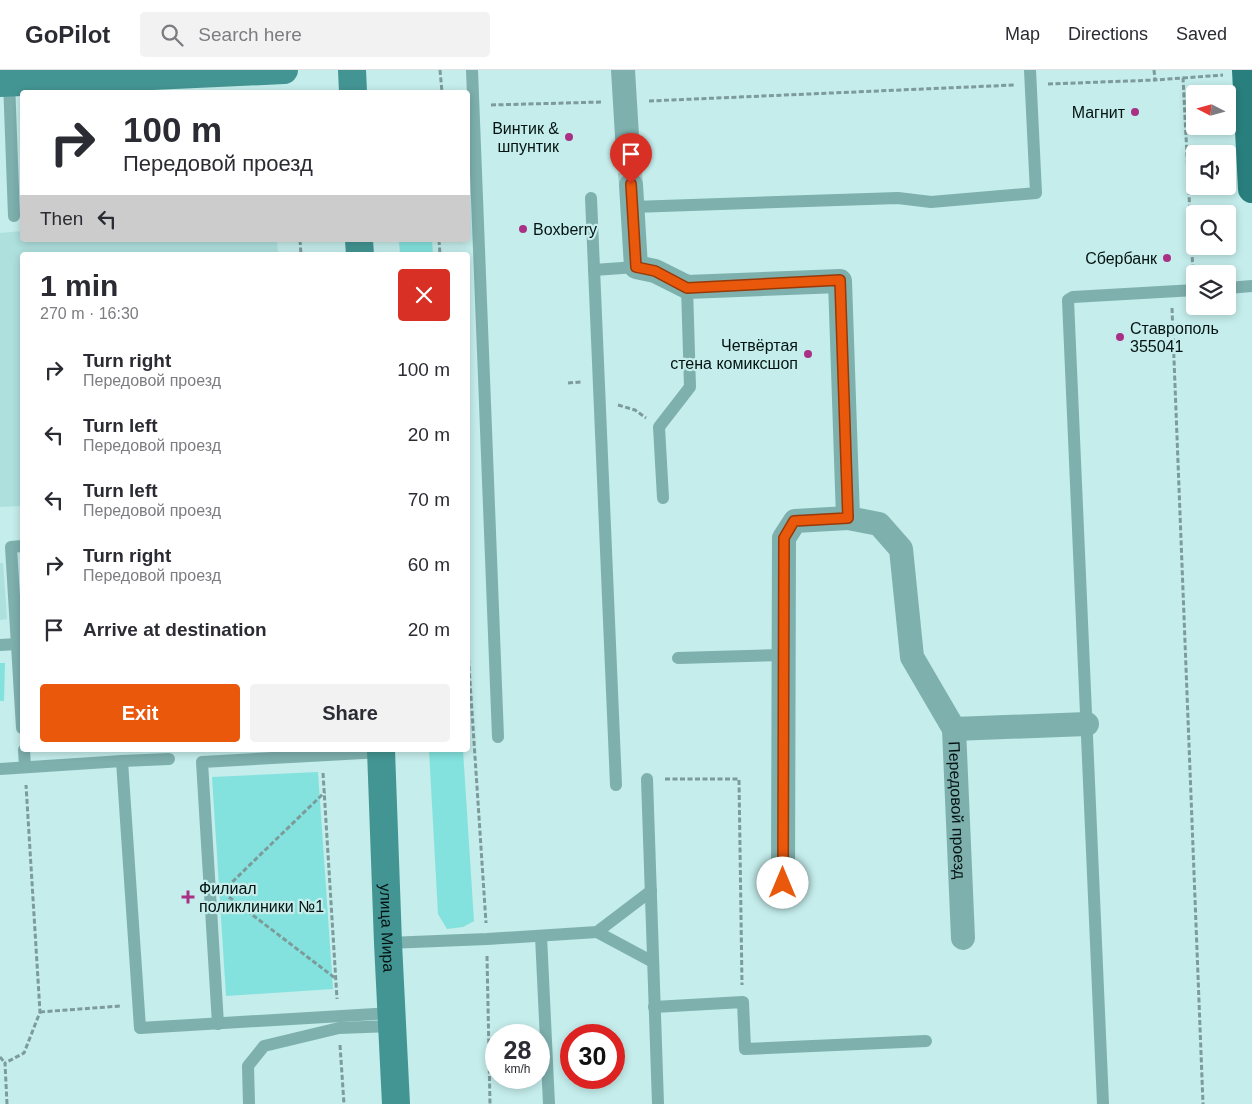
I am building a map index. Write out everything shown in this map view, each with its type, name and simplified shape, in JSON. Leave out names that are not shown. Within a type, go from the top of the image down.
[{"type":"main road","points":[[6,79],[284,70]]},
{"type":"main road","points":[[352,70],[353,90]]},
{"type":"main road","points":[[1246,72],[1252,189]]},
{"type":"main road","name":"улица Мира","points":[[381,752],[396,1104]]},
{"type":"street","points":[[623,70],[627,136]]},
{"type":"street","points":[[632,196],[636,267],[655,271],[687,288],[840,280],[848,518]]},
{"type":"street","name":"Передовой проезд","points":[[783,883],[784,538],[794,521],[848,518],[879,524],[901,549],[912,657],[954,729],[963,938]]},
{"type":"street","points":[[954,729],[1087,724]]},
{"type":"lane","points":[[472,70],[498,737]]},
{"type":"lane","points":[[632,196],[898,198],[931,202],[1036,193],[1030,70]]},
{"type":"lane","points":[[6,79],[14,216]]},
{"type":"lane","points":[[591,198],[616,785]]},
{"type":"lane","points":[[594,270],[636,267]]},
{"type":"lane","points":[[1236,287],[1252,286]]},
{"type":"lane","points":[[663,498],[658,427],[690,387],[687,288]]},
{"type":"lane","points":[[1103,1104],[1068,300],[1073,297],[1186,290]]},
{"type":"lane","points":[[11,547],[20,694]]},
{"type":"lane","points":[[0,645],[17,644]]},
{"type":"lane","points":[[678,658],[783,655]]},
{"type":"lane","points":[[24,752],[25,767]]},
{"type":"lane","points":[[218,1024],[202,762],[366,752]]},
{"type":"lane","points":[[0,769],[170,759]]},
{"type":"lane","points":[[122,761],[140,1028],[392,1019]]},
{"type":"lane","points":[[647,779],[658,1104]]},
{"type":"lane","points":[[597,932],[650,891]]},
{"type":"lane","points":[[388,943],[597,932],[653,962]]},
{"type":"lane","points":[[541,936],[549,1104]]},
{"type":"lane","points":[[654,1006],[743,1002],[745,1049],[926,1041]]},
{"type":"lane","points":[[250,1104],[248,1066],[264,1046],[339,1022]]},
{"type":"path","points":[[440,70],[442,90]]},
{"type":"path","points":[[1154,70],[1155,80]]},
{"type":"path","points":[[473,106],[625,102],[1155,80],[1246,72]]},
{"type":"path","points":[[1183,78],[1194,265]]},
{"type":"path","points":[[1171,291],[1203,1104]]},
{"type":"path","points":[[600,406],[617,404],[635,410],[658,427]]},
{"type":"path","points":[[470,682],[487,939],[490,1104]]},
{"type":"path","points":[[322,755],[344,1104]]},
{"type":"path","points":[[5,1063],[24,1053],[40,1012],[25,767]]},
{"type":"path","points":[[647,779],[739,779],[742,988]]},
{"type":"path","points":[[325,792],[222,892],[336,978]]},
{"type":"path","points":[[40,1012],[138,1005]]},
{"type":"path","points":[[0,1058],[5,1063],[7,1104]]},
{"type":"shaded area","points":[[20,231],[20,242],[277,242],[278,252],[20,252],[20,506],[0,507],[0,233]]},
{"type":"shaded area","points":[[399,242],[432,242],[433,252],[400,252]]},
{"type":"shaded area","points":[[0,563],[3,563],[7,619],[0,620]]},
{"type":"shaded area","points":[[0,663],[5,663],[4,701],[0,701]]},
{"type":"shaded area","points":[[429,752],[463,752],[474,921],[463,927],[447,929],[438,914]]},
{"type":"shaded area","points":[[318,772],[333,989],[226,996],[212,777]]},
{"type":"tunnel","points":[[627,136],[631,185]]},
{"type":"place","name":"Магнит","points":[[1135,112]]},
{"type":"place","name":"Винтик & шпунтик","points":[[569,137]]},
{"type":"place","name":"Boxberry","points":[[523,229]]},
{"type":"place","name":"Сбербанк","points":[[1167,258]]},
{"type":"place","name":"Ставрополь 355041","points":[[1120,337]]},
{"type":"place","name":"Четвёртая стена комиксшоп","points":[[808,354]]},
{"type":"place","name":"Филиал поликлиники №1","points":[[188,897]]},
{"type":"route","points":[[631,184],[636,267],[655,271],[687,288],[840,280],[848,518],[794,521],[784,538],[783,883]]}]
